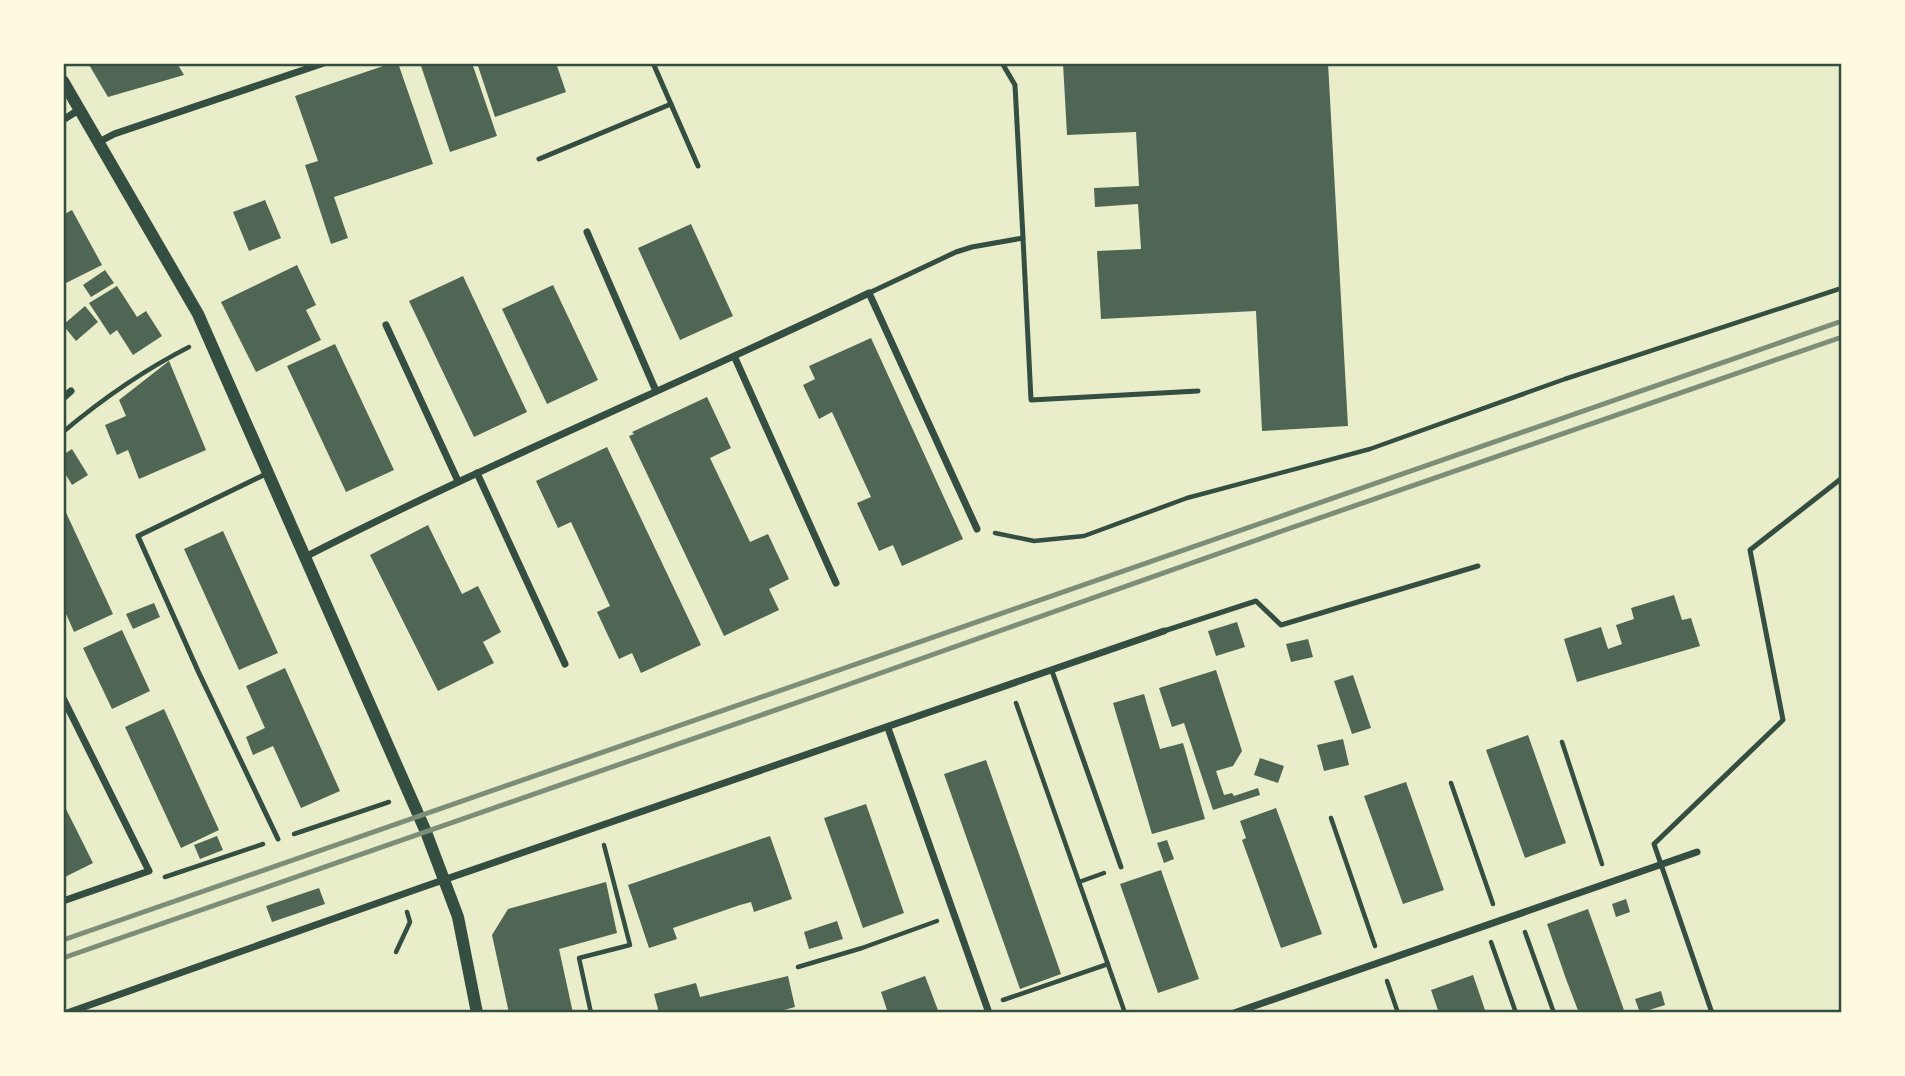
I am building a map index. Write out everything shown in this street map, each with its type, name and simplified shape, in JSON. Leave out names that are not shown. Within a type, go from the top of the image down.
[{"type":"street","points":[[99,142],[114,134],[324,63]]},
{"type":"street","points":[[63,81],[198,314],[418,814],[458,917],[477,1013]]},
{"type":"street","points":[[63,120],[80,109]]},
{"type":"street","points":[[587,232],[656,391]]},
{"type":"street","points":[[304,557],[458,481],[735,358],[869,293],[977,529]]},
{"type":"street","points":[[386,325],[458,481]]},
{"type":"street","points":[[735,358],[836,583]]},
{"type":"street","points":[[63,398],[71,391]]},
{"type":"street","points":[[477,473],[565,664]]},
{"type":"street","points":[[67,1013],[1164,631]]},
{"type":"street","points":[[63,698],[149,871],[63,901]]},
{"type":"street","points":[[888,728],[988,1009]]},
{"type":"street","points":[[1234,1013],[1697,852]]},
{"type":"lane","points":[[653,63],[698,166]]},
{"type":"lane","points":[[1002,63],[1015,85],[1031,400],[1198,391]]},
{"type":"lane","points":[[539,159],[671,104]]},
{"type":"lane","points":[[869,293],[956,252],[1024,238]]},
{"type":"lane","points":[[268,473],[138,536],[198,671],[278,839]]},
{"type":"lane","points":[[1712,1013],[1654,844],[1783,720],[1750,550],[1842,478]]},
{"type":"lane","points":[[1164,631],[1256,601],[1281,625],[1478,566]]},
{"type":"lane","points":[[1052,671],[1121,867]]},
{"type":"path","points":[[977,529],[1034,541],[1084,536],[1187,498],[1370,449],[1565,379],[1842,288]]},
{"type":"path","points":[[63,432],[88,411],[165,359],[208,337]]},
{"type":"path","points":[[1010,686],[1125,1013]]},
{"type":"path","points":[[1562,742],[1608,881]]},
{"type":"path","points":[[1451,783],[1499,920]]},
{"type":"path","points":[[1331,818],[1398,1013]]},
{"type":"path","points":[[591,1013],[579,958],[630,945],[599,827]]},
{"type":"path","points":[[1079,882],[1121,867]]},
{"type":"path","points":[[396,952],[410,922],[400,895]]},
{"type":"path","points":[[1518,913],[1554,1013]]},
{"type":"path","points":[[798,967],[862,948],[954,914]]},
{"type":"path","points":[[1485,925],[1516,1013]]},
{"type":"path","points":[[988,1009],[1108,964]]},
{"type":"building","points":[[88,63],[177,63],[184,75],[108,97]]},
{"type":"building","points":[[398,63],[433,164],[334,197],[348,238],[331,244],[305,165],[318,161],[295,96]]},
{"type":"building","points":[[420,63],[472,63],[497,136],[450,152]]},
{"type":"building","points":[[477,63],[556,63],[566,92],[495,117]]},
{"type":"building","points":[[1063,63],[1328,63],[1348,426],[1262,431],[1256,311],[1101,319],[1097,251],[1141,249],[1138,204],[1095,207],[1094,188],[1139,186],[1136,132],[1067,135]]},
{"type":"building","points":[[265,200],[281,238],[249,251],[233,212]]},
{"type":"building","points":[[72,210],[102,265],[66,283],[63,277],[63,215]]},
{"type":"building","points":[[691,224],[733,316],[680,340],[638,248]]},
{"type":"building","points":[[297,265],[316,305],[306,310],[321,340],[256,372],[221,302]]},
{"type":"building","points":[[105,270],[114,283],[91,297],[83,285]]},
{"type":"building","points":[[463,276],[527,412],[474,437],[409,301]]},
{"type":"building","points":[[553,285],[598,380],[547,404],[502,309]]},
{"type":"building","points":[[117,286],[137,317],[146,311],[162,336],[133,355],[117,330],[110,335],[89,303]]},
{"type":"building","points":[[85,306],[98,322],[76,341],[63,325]]},
{"type":"building","points":[[871,338],[963,539],[902,566],[893,545],[879,551],[857,503],[871,497],[832,412],[819,419],[803,385],[815,379],[809,366]]},
{"type":"building","points":[[335,344],[394,470],[346,492],[287,366]]},
{"type":"building","points":[[169,361],[206,450],[139,479],[128,450],[117,455],[105,425],[126,416],[119,400]]},
{"type":"building","points":[[707,397],[731,448],[710,458],[750,542],[768,534],[789,579],[769,589],[779,610],[724,636],[629,436],[634,434],[632,432]]},
{"type":"building","points":[[607,447],[701,645],[641,673],[632,653],[619,659],[597,612],[610,606],[571,522],[558,528],[536,481]]},
{"type":"building","points":[[72,449],[88,475],[72,485],[63,470],[63,455]]},
{"type":"building","points":[[63,506],[113,614],[74,632],[63,607]]},
{"type":"building","points":[[428,525],[462,594],[478,586],[501,632],[483,642],[494,663],[438,691],[370,555]]},
{"type":"building","points":[[223,531],[278,653],[239,670],[184,549]]},
{"type":"building","points":[[1674,595],[1682,620],[1691,618],[1700,646],[1577,682],[1564,639],[1601,627],[1608,649],[1622,644],[1616,625],[1634,619],[1631,608]]},
{"type":"building","points":[[154,603],[160,617],[133,629],[126,614]]},
{"type":"building","points":[[1237,622],[1245,647],[1216,656],[1208,631]]},
{"type":"building","points":[[122,630],[150,691],[112,709],[83,648]]},
{"type":"building","points":[[1308,639],[1313,657],[1291,662],[1286,644]]},
{"type":"building","points":[[285,668],[340,791],[301,808],[273,746],[253,755],[246,737],[265,728],[246,686]]},
{"type":"building","points":[[1216,670],[1242,751],[1233,766],[1216,771],[1224,795],[1232,793],[1234,796],[1258,788],[1260,795],[1213,810],[1184,723],[1172,727],[1159,688]]},
{"type":"building","points":[[1353,675],[1371,728],[1352,734],[1334,681]]},
{"type":"building","points":[[1144,694],[1160,749],[1183,743],[1205,819],[1152,834],[1113,703]]},
{"type":"building","points":[[164,709],[219,830],[181,848],[125,727]]},
{"type":"building","points":[[1528,735],[1566,843],[1525,858],[1486,750]]},
{"type":"building","points":[[1343,739],[1349,765],[1324,771],[1317,745]]},
{"type":"building","points":[[1260,758],[1284,766],[1278,783],[1254,775]]},
{"type":"building","points":[[986,760],[1061,974],[1020,989],[944,774]]},
{"type":"building","points":[[1406,782],[1444,890],[1403,904],[1364,796]]},
{"type":"building","points":[[63,803],[93,863],[63,878]]},
{"type":"building","points":[[866,804],[904,913],[863,928],[824,818]]},
{"type":"building","points":[[1276,808],[1322,934],[1281,948],[1242,840],[1246,838],[1240,821]]},
{"type":"building","points":[[217,836],[223,850],[200,859],[194,845]]},
{"type":"building","points":[[770,836],[792,899],[754,912],[751,902],[740,905],[673,928],[677,939],[649,948],[628,885]]},
{"type":"building","points":[[1167,840],[1174,859],[1164,863],[1157,843]]},
{"type":"building","points":[[1161,870],[1199,979],[1158,993],[1120,884]]},
{"type":"building","points":[[606,882],[617,933],[559,949],[573,1013],[509,1013],[492,935],[508,909]]},
{"type":"building","points":[[319,888],[325,904],[272,922],[266,906]]},
{"type":"building","points":[[1626,899],[1630,912],[1616,917],[1612,904]]},
{"type":"building","points":[[1588,909],[1625,1013],[1579,1013],[1566,979],[1547,924]]},
{"type":"building","points":[[837,921],[843,939],[809,949],[804,932]]},
{"type":"building","points":[[1473,975],[1486,1013],[1439,1013],[1431,990]]},
{"type":"building","points":[[788,976],[795,1007],[773,1013],[659,1013],[654,994],[696,983],[700,997]]},
{"type":"building","points":[[925,976],[939,1013],[888,1013],[881,992]]},
{"type":"building","points":[[1661,991],[1665,1005],[1640,1013],[1635,999]]},
{"type":"railway","points":[[63,940],[1842,321]]},
{"type":"railway","points":[[63,958],[1842,337]]}]
